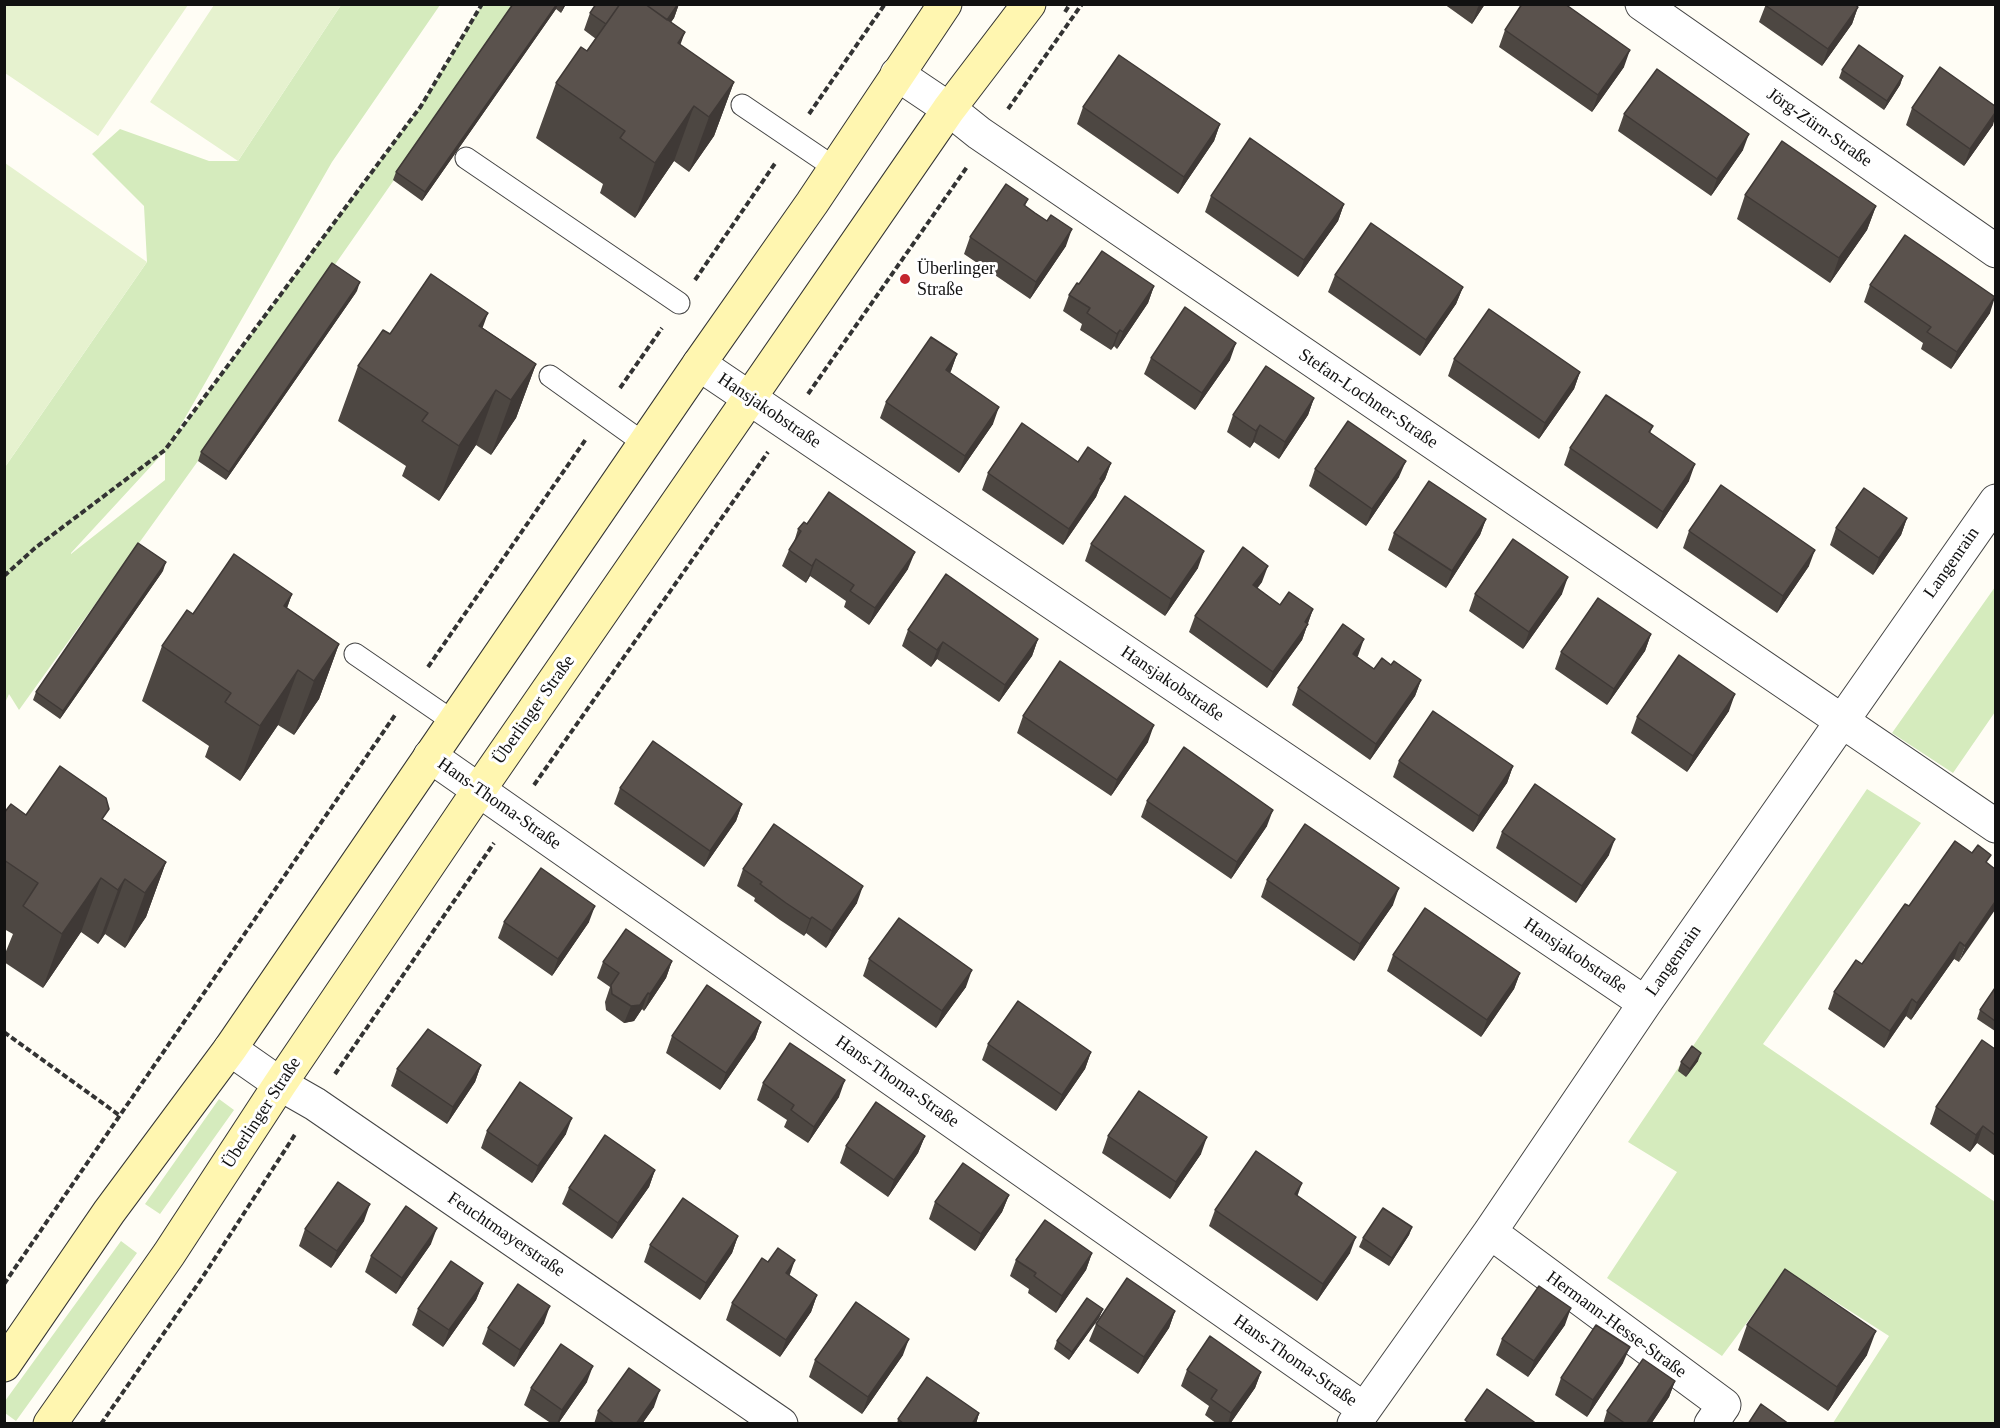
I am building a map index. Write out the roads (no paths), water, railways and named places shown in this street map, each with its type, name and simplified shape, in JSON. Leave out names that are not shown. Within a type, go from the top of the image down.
[{"type":"street","points":[[4,1365],[109,1212],[230,1049],[835,168],[945,4]]},
{"type":"street","name":"Überlinger Straße","points":[[50,1424],[169,1254],[280,1084],[479,790],[949,109],[1029,4]]},
{"type":"street","name":"Jörg-Zürn-Straße","points":[[1642,4],[1995,251]]},
{"type":"street","name":"Stefan-Lochner-Straße","points":[[897,74],[987,138],[1995,826]]},
{"type":"street","name":"Hansjakobstraße","points":[[699,364],[1645,1003]]},
{"type":"street","name":"Langenrain","points":[[1359,1416],[1490,1232],[1645,1003],[1995,501]]},
{"type":"street","name":"Hans-Thoma-Straße","points":[[430,756],[1359,1416]]},
{"type":"street","name":"Feuchtmayerstraße","points":[[230,1049],[280,1084],[315,1104],[781,1424]]},
{"type":"street","name":"Hermann-Hesse-Straße","points":[[1490,1232],[1724,1405],[1711,1424]]},
{"type":"lane","points":[[742,105],[835,168]]},
{"type":"lane","points":[[466,158],[679,303]]},
{"type":"lane","points":[[550,376],[645,444]]},
{"type":"lane","points":[[355,654],[454,722]]},
{"type":"place","name":"Überlinger Straße","points":[[905,279]]}]
